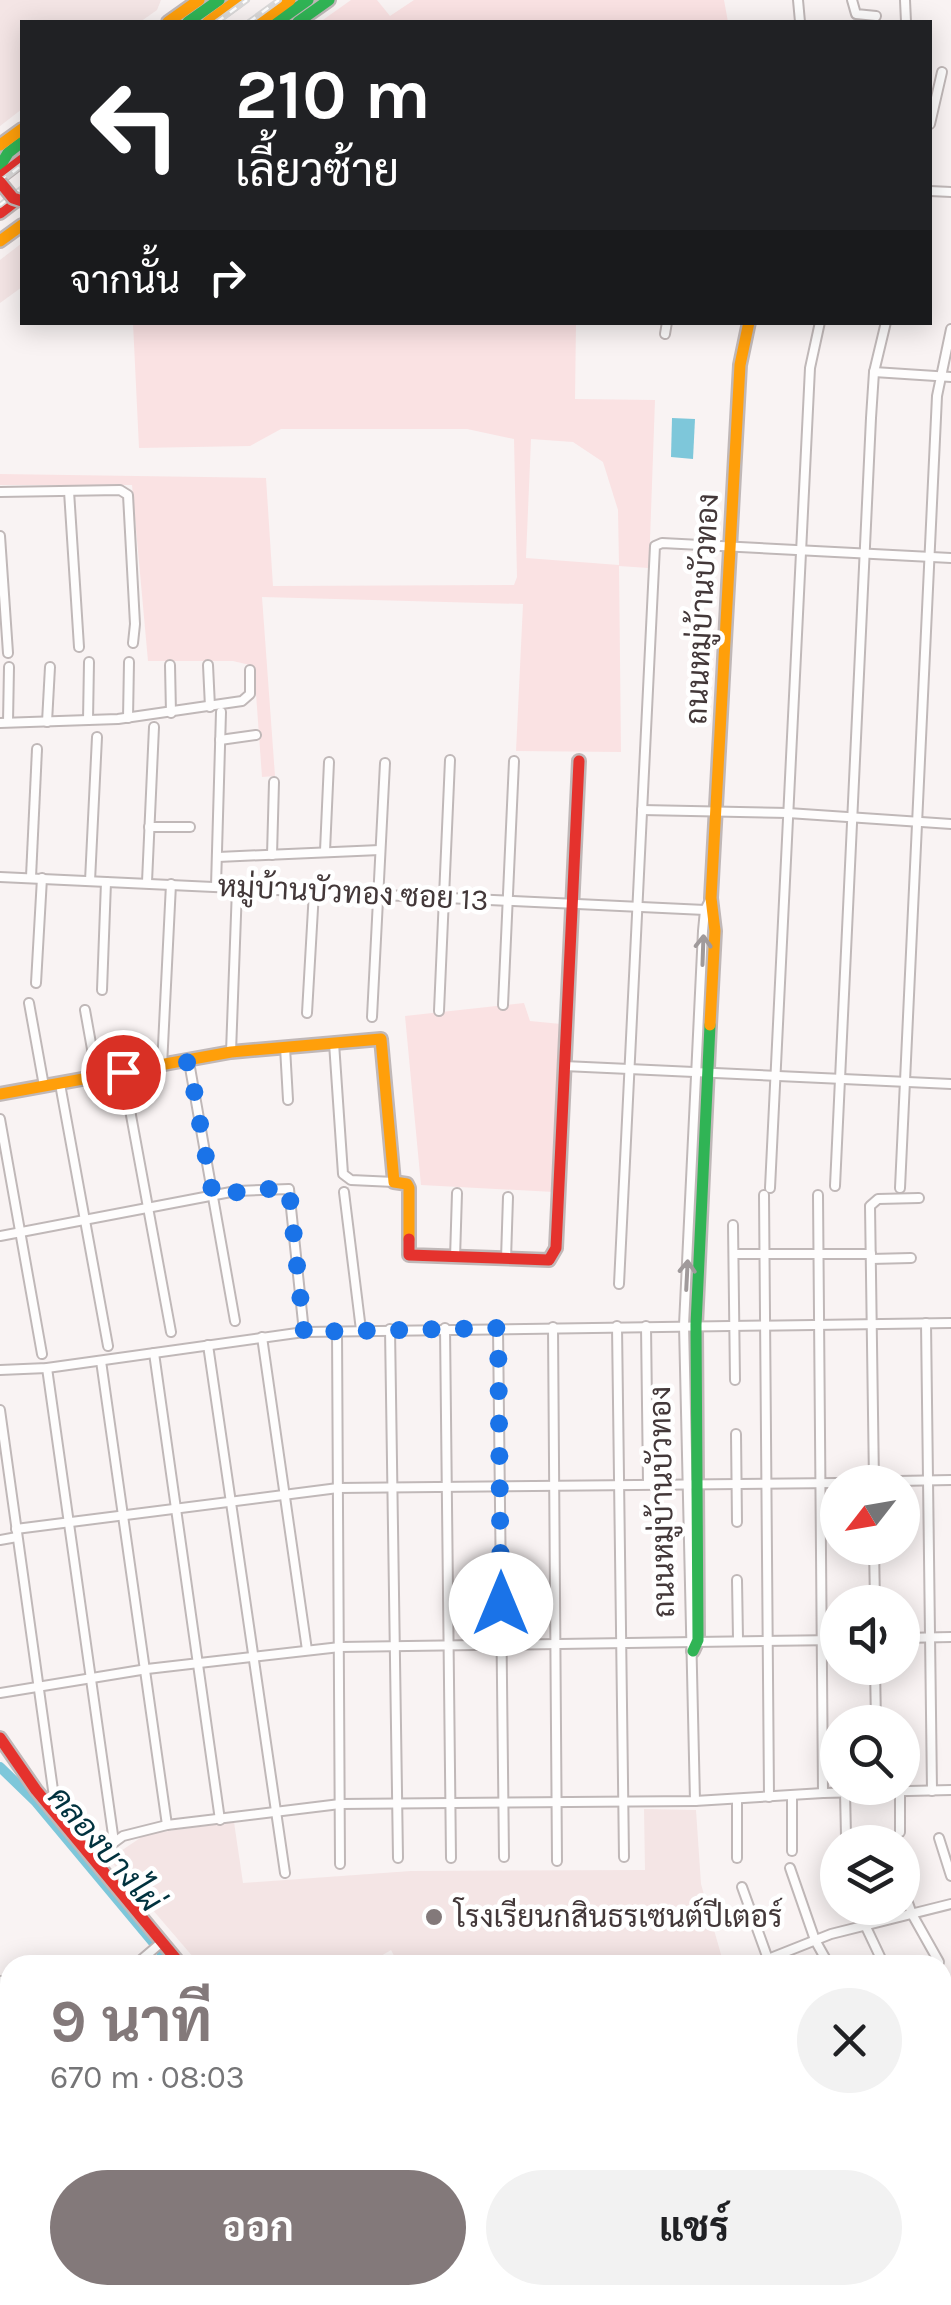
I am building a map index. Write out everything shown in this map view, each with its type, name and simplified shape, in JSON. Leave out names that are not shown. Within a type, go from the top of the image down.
[{"type":"main road","points":[[171,20],[199,0]]},
{"type":"main road","points":[[191,20],[218,0]]},
{"type":"main road","points":[[211,20],[238,0]]},
{"type":"main road","points":[[263,20],[290,0]]},
{"type":"main road","points":[[280,20],[308,0]]},
{"type":"main road","points":[[301,20],[329,0]]},
{"type":"main road","points":[[0,145],[20,130]]},
{"type":"main road","points":[[0,166],[20,144]]},
{"type":"main road","points":[[20,162],[0,179],[12,198],[20,199]]},
{"type":"main road","name":"ถนนหมู่บ้านบัวทอง","points":[[693,1644],[690,1325],[740,365],[747,325]]},
{"type":"main road","points":[[0,1094],[231,1052],[376,1038],[384,1044],[394,1182],[409,1188],[409,1255],[549,1260],[555,1255],[579,762]]},
{"type":"main road","points":[[0,1738],[16,1764],[171,1955]]},
{"type":"street","points":[[852,0],[856,14],[876,16]]},
{"type":"street","points":[[932,115],[942,72]]},
{"type":"street","points":[[769,1796],[764,1254],[810,368],[819,325]]},
{"type":"street","points":[[834,1186],[874,372],[885,325]]},
{"type":"street","points":[[900,1188],[929,558],[940,377],[951,329]]},
{"type":"street","points":[[874,372],[951,378]]},
{"type":"street","points":[[0,492],[120,490],[128,495],[134,643]]},
{"type":"street","points":[[69,491],[79,647]]},
{"type":"street","points":[[0,536],[8,653]]},
{"type":"street","points":[[619,1284],[655,546],[662,543],[951,558]]},
{"type":"street","points":[[88,720],[89,662]]},
{"type":"street","points":[[128,718],[129,662]]},
{"type":"street","points":[[170,665],[171,713]]},
{"type":"street","points":[[208,665],[210,708]]},
{"type":"street","points":[[9,667],[4,722],[128,718],[210,708],[248,698],[250,670]]},
{"type":"street","points":[[47,722],[50,667]]},
{"type":"street","points":[[216,886],[221,712]]},
{"type":"street","points":[[148,882],[154,727]]},
{"type":"street","points":[[220,740],[256,735]]},
{"type":"street","points":[[90,881],[97,737]]},
{"type":"street","points":[[31,877],[37,750]]},
{"type":"street","points":[[439,1010],[450,760]]},
{"type":"street","points":[[503,1006],[514,761]]},
{"type":"street","points":[[324,852],[329,762]]},
{"type":"street","points":[[372,1017],[385,763]]},
{"type":"street","points":[[272,855],[274,782]]},
{"type":"street","points":[[642,810],[951,824]]},
{"type":"street","points":[[150,827],[190,827]]},
{"type":"street","points":[[218,857],[380,850]]},
{"type":"street","name":"หมู่บ้านบัวทอง ซอย 13","points":[[0,876],[572,905],[710,906]]},
{"type":"street","points":[[36,982],[42,878]]},
{"type":"street","points":[[102,990],[106,882]]},
{"type":"street","points":[[162,1066],[170,884]]},
{"type":"street","points":[[231,1052],[237,888]]},
{"type":"street","points":[[308,1013],[314,891]]},
{"type":"street","points":[[29,1004],[44,1086]]},
{"type":"street","points":[[85,1010],[97,1077]]},
{"type":"street","points":[[334,1043],[344,1174],[350,1180],[394,1182]]},
{"type":"street","points":[[285,1047],[288,1100]]},
{"type":"street","points":[[189,1062],[235,1321]]},
{"type":"street","points":[[564,1066],[951,1084]]},
{"type":"street","points":[[123,1072],[171,1332]]},
{"type":"street","points":[[60,1084],[108,1346]]},
{"type":"street","points":[[0,1119],[42,1354]]},
{"type":"street","points":[[0,1236],[256,1189],[289,1189],[304,1332]]},
{"type":"street","points":[[344,1192],[361,1330]]},
{"type":"street","points":[[455,1258],[457,1193]]},
{"type":"street","points":[[818,1195],[820,1588]]},
{"type":"street","points":[[506,1259],[508,1197]]},
{"type":"street","points":[[874,1465],[871,1202],[918,1198]]},
{"type":"street","points":[[734,1225],[735,1380]]},
{"type":"street","points":[[734,1254],[910,1258]]},
{"type":"street","points":[[926,1323],[932,1791]]},
{"type":"street","points":[[0,1370],[47,1368],[337,1330],[951,1323]]},
{"type":"street","points":[[617,1326],[624,1858]]},
{"type":"street","points":[[646,1326],[648,1484]]},
{"type":"street","points":[[553,1327],[557,1861]]},
{"type":"street","points":[[444,1328],[451,1858]]},
{"type":"street","points":[[498,1328],[504,1857]]},
{"type":"street","points":[[390,1329],[398,1858]]},
{"type":"street","points":[[337,1330],[340,1864]]},
{"type":"street","points":[[262,1338],[306,1650]]},
{"type":"street","points":[[208,1345],[286,1873]]},
{"type":"street","points":[[154,1354],[220,1820]]},
{"type":"street","points":[[101,1360],[166,1826]]},
{"type":"street","points":[[47,1368],[114,1842]]},
{"type":"street","points":[[0,1410],[53,1790]]},
{"type":"street","points":[[736,1434],[736,1522]]},
{"type":"street","points":[[920,1480],[951,1480]]},
{"type":"street","points":[[0,1540],[70,1522],[338,1488],[818,1483]]},
{"type":"street","points":[[737,1580],[738,1640]]},
{"type":"street","points":[[920,1637],[951,1637]]},
{"type":"street","points":[[0,1693],[147,1669],[340,1647],[820,1640]]},
{"type":"street","points":[[693,1644],[695,1801]]},
{"type":"street","points":[[920,1791],[951,1790]]},
{"type":"street","points":[[93,1858],[114,1842],[166,1826],[340,1804],[695,1801],[820,1792]]},
{"type":"street","points":[[792,1796],[792,1851]]},
{"type":"street","points":[[736,1858],[737,1799]]},
{"type":"street","points":[[939,1838],[951,1876]]},
{"type":"street","points":[[790,1868],[823,1955]]},
{"type":"street","points":[[742,1888],[766,1955]]},
{"type":"street","points":[[920,1912],[951,1904]]},
{"type":"street","points":[[784,1955],[815,1940],[868,1925]]},
{"type":"street","points":[[918,1925],[935,1955]]},
{"type":"street","points":[[864,1926],[879,1955]]},
{"type":"street","points":[[147,1955],[160,1944]]},
{"type":"shaded area","points":[[0,0],[161,0],[157,10],[143,20],[20,20],[20,111],[0,126]]},
{"type":"shaded area","points":[[351,0],[377,0],[390,16],[414,0],[724,0],[728,20],[323,20]]},
{"type":"shaded area","points":[[20,245],[20,288],[0,303],[0,260]]},
{"type":"shaded area","points":[[133,325],[576,325],[575,399],[655,400],[649,568],[619,566],[621,752],[516,751],[523,604],[262,597],[275,776],[262,777],[254,666],[233,661],[148,661],[132,485],[0,485],[0,474],[266,478],[273,586],[514,585],[514,439],[467,429],[281,429],[250,446],[139,448]],"holes":[[[531,439],[573,442],[603,462],[618,510],[619,565],[526,558]]]},
{"type":"shaded area","points":[[524,1003],[530,1021],[561,1024],[554,1192],[421,1185],[405,1016]]},
{"type":"shaded area","name":"โรงเรียนกสินธรเซนต์ปีเตอร์","points":[[644,1809],[696,1810],[701,1884],[721,1955],[394,1955],[391,1950],[383,1955],[191,1955],[109,1859],[146,1834],[234,1822],[243,1883],[411,1871],[645,1870]]},
{"type":"water","points":[[672,418],[695,419],[693,459],[671,457]]},
{"type":"waterway","name":"คลองบางไผ่","points":[[0,1767],[36,1802],[164,1955]]},
{"type":"railway","points":[[220,20],[247,0]]},
{"type":"railway","points":[[252,20],[279,0]]},
{"type":"railway","points":[[0,182],[20,167]]},
{"type":"railway","points":[[0,205],[20,190]]},
{"type":"traffic: fast","points":[[191,20],[219,0]]},
{"type":"traffic: fast","points":[[280,20],[308,0]]},
{"type":"traffic: fast","points":[[301,20],[329,0]]},
{"type":"traffic: fast","points":[[0,166],[20,144]]},
{"type":"traffic: fast","points":[[693,1651],[698,1640],[696,1325],[710,1025]]},
{"type":"traffic: slow","points":[[171,20],[199,0]]},
{"type":"traffic: slow","points":[[211,20],[238,0]]},
{"type":"traffic: slow","points":[[263,20],[290,0]]},
{"type":"traffic: slow","points":[[0,145],[20,130]]},
{"type":"traffic: slow","points":[[0,241],[20,226]]},
{"type":"traffic: slow","points":[[710,1025],[715,931],[711,898],[740,365],[748,325]]},
{"type":"traffic: slow","points":[[0,1094],[231,1052],[381,1039],[394,1182],[409,1188],[409,1239]]},
{"type":"traffic: jam","points":[[0,177],[20,162]]},
{"type":"traffic: jam","points":[[0,182],[13,198],[20,200]]},
{"type":"traffic: jam","points":[[0,213],[20,198]]},
{"type":"traffic: jam","points":[[409,1239],[409,1255],[549,1260],[556,1248],[579,761]]},
{"type":"traffic: jam","points":[[0,1738],[36,1790],[173,1955]]},
{"type":"place","name":"โรงเรียนกสินธรเซนต์ปีเตอร์","points":[[434,1917]]},
{"type":"route","points":[[123,1072],[189,1062],[213,1196],[256,1189],[289,1189],[304,1332],[498,1328],[501,1604]]}]
